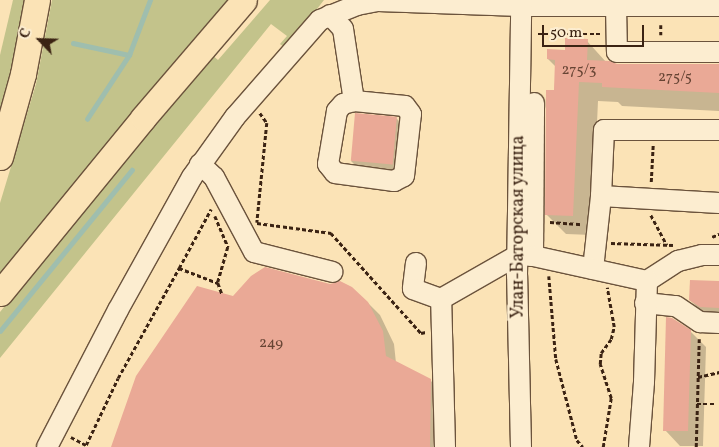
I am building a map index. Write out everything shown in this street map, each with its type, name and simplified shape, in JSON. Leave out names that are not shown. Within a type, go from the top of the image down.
[{"type":"main road","points":[[0,157],[23,74],[37,0]]},
{"type":"main road","points":[[0,293],[155,104],[244,0]]},
{"type":"street","points":[[47,447],[137,275],[200,164],[250,101],[320,20],[357,5],[378,2],[528,6],[566,3],[719,6]]},
{"type":"street","points":[[628,4],[616,34],[617,52],[719,52]]},
{"type":"street","points":[[525,255],[534,34],[528,6]]},
{"type":"street","name":"Улан-Баторская улица","points":[[521,447],[528,6]]},
{"type":"street","points":[[330,15],[343,29],[354,101]]},
{"type":"street","points":[[354,101],[405,106],[411,114],[404,176],[394,181],[335,173],[328,164],[337,111],[343,104],[354,101]]},
{"type":"street","points":[[600,276],[590,233],[601,196],[604,130],[719,130]]},
{"type":"street","points":[[200,164],[214,177],[254,252],[333,272]]},
{"type":"street","points":[[601,196],[719,202]]},
{"type":"street","points":[[416,263],[413,289],[441,299],[525,255],[600,276],[647,281],[678,261],[702,255],[719,255]]},
{"type":"street","points":[[638,447],[644,382],[647,281]]},
{"type":"street","points":[[441,299],[445,447]]},
{"type":"street","points":[[645,303],[676,306],[709,323]]},
{"type":"path","points":[[661,24],[661,30]]},
{"type":"path","points":[[534,34],[616,34]]},
{"type":"path","points":[[250,101],[267,123],[257,223],[331,233],[421,333],[442,331]]},
{"type":"path","points":[[66,435],[86,446],[118,378],[211,208],[228,248],[218,283],[222,294]]},
{"type":"path","points":[[541,222],[590,233],[674,245]]},
{"type":"path","points":[[719,234],[708,239],[719,239]]},
{"type":"path","points":[[179,268],[218,283]]},
{"type":"path","points":[[547,273],[556,359],[577,440],[583,447]]},
{"type":"path","points":[[600,276],[614,327],[611,339],[601,353],[600,364],[611,398],[603,447]]},
{"type":"path","points":[[696,447],[698,377],[709,323]]},
{"type":"path","points":[[698,377],[719,372]]},
{"type":"path","points":[[697,404],[715,404]]},
{"type":"green space","points":[[13,0],[24,0],[11,69],[0,109],[0,55]]},
{"type":"green space","points":[[52,0],[235,0],[0,284],[0,203],[36,84]]},
{"type":"green space","points":[[270,0],[324,0],[291,42],[284,47],[280,44],[287,36],[271,24],[0,358],[0,312],[211,54],[218,60]]},
{"type":"building","points":[[565,38],[588,39],[587,60],[610,61],[617,64],[719,64],[719,93],[602,87],[602,83],[579,82],[573,216],[545,215],[546,90],[554,90],[555,60],[547,59],[547,49],[565,50]]},
{"type":"building","points":[[355,113],[397,117],[393,164],[351,161]]},
{"type":"building","points":[[265,267],[330,284],[340,281],[352,287],[368,302],[383,331],[386,356],[431,379],[430,447],[111,447],[136,376],[197,286],[233,296],[251,276]]},
{"type":"building","points":[[690,280],[719,281],[719,308],[700,307],[689,300]]},
{"type":"building","points":[[666,317],[672,318],[691,330],[688,431],[663,431]]},
{"type":"waterway","points":[[87,119],[129,55],[150,0]]},
{"type":"waterway","points":[[73,43],[129,55]]},
{"type":"waterway","points":[[0,331],[132,170]]}]
